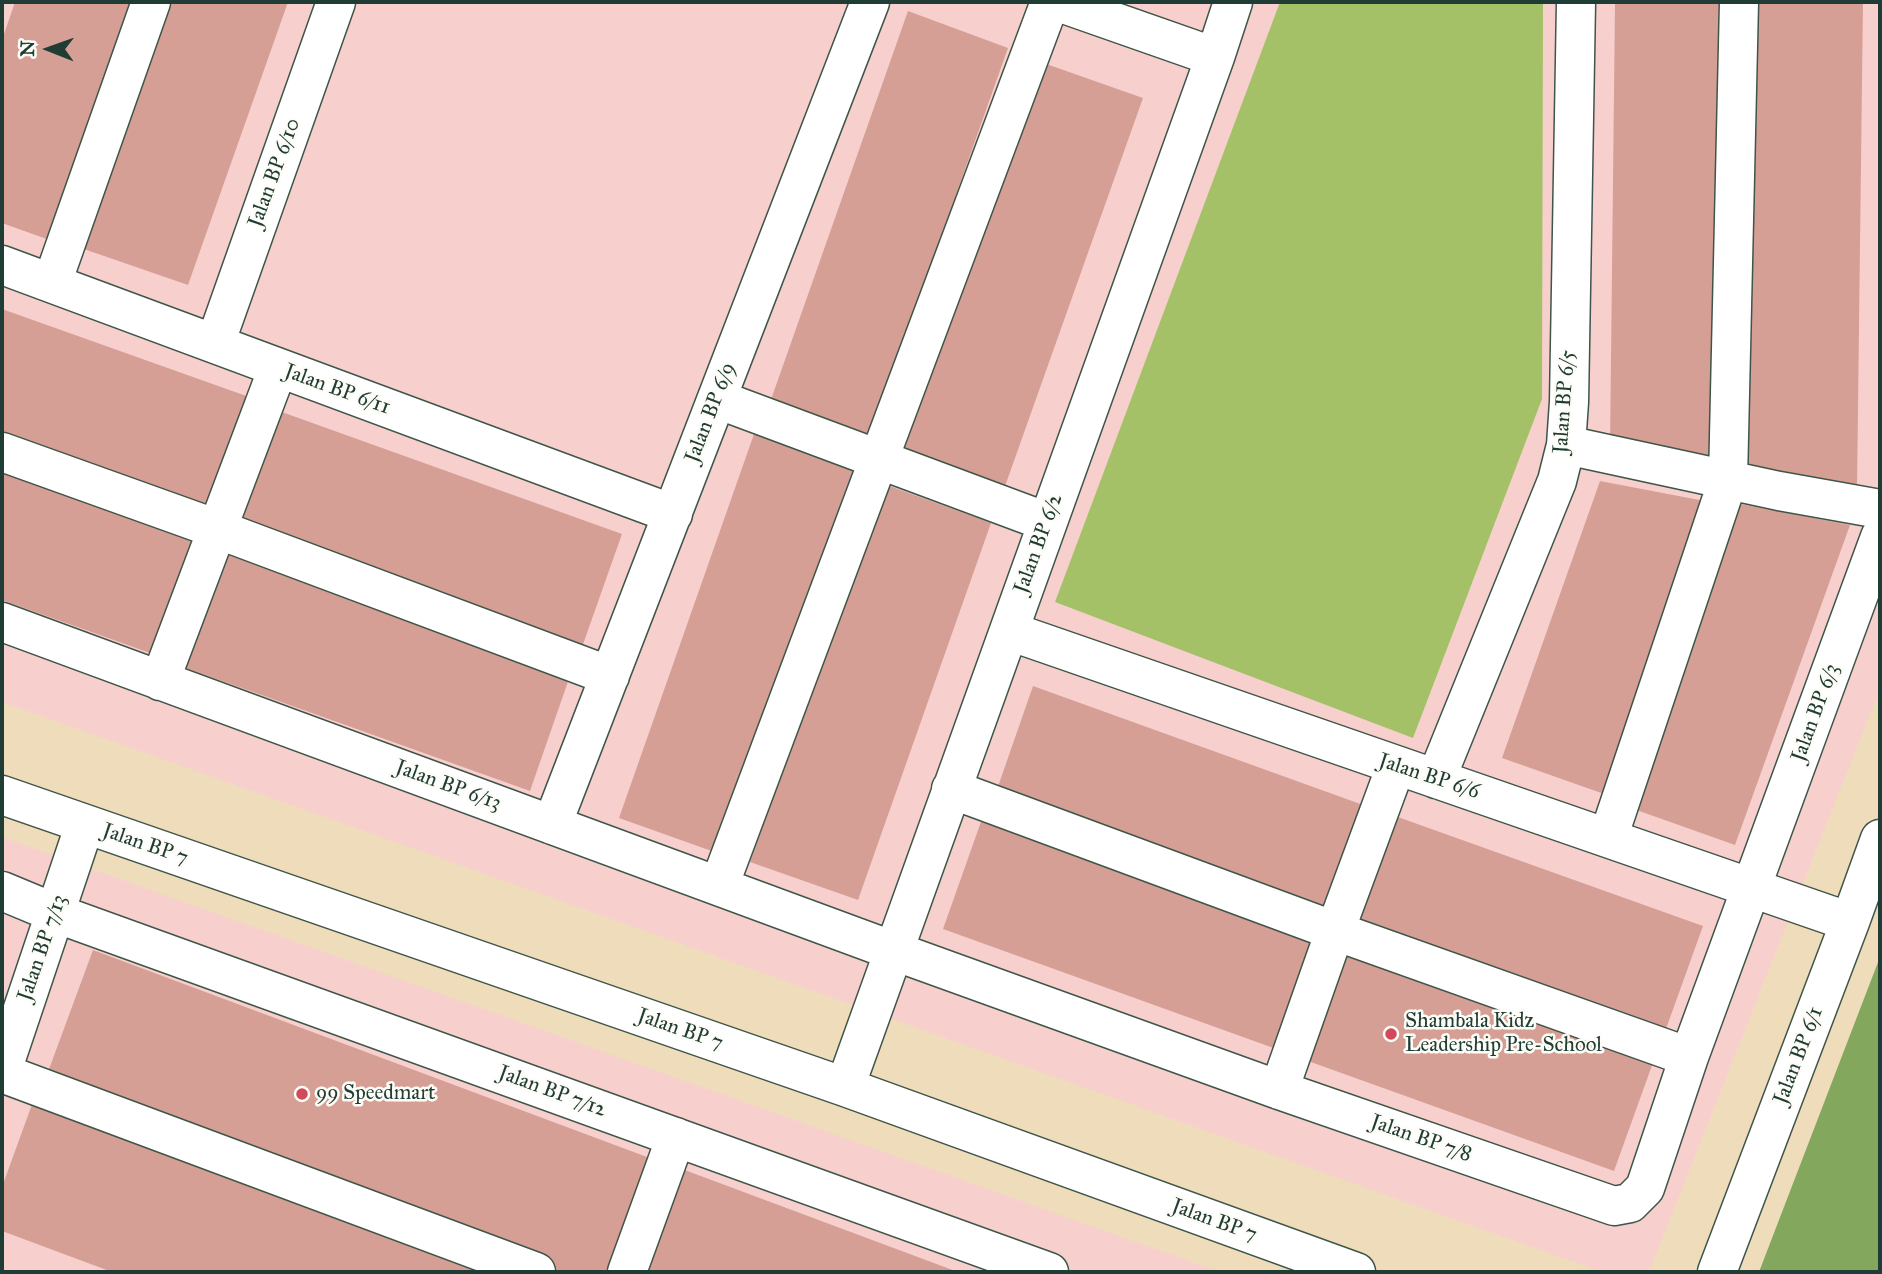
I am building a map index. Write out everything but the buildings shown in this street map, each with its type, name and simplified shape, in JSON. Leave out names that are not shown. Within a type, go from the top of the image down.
[{"type":"street","points":[[52,284],[151,2]]},
{"type":"street","name":"Jalan BP 6/10","points":[[215,344],[336,2]]},
{"type":"street","name":"Jalan BP 6/9","points":[[552,825],[870,2]]},
{"type":"street","points":[[719,886],[1050,2]]},
{"type":"street","points":[[1058,2],[1215,57]]},
{"type":"street","name":"Jalan BP 6/2","points":[[845,1087],[1233,2]]},
{"type":"street","name":"Jalan BP 6/5","points":[[1436,779],[1557,481],[1566,445],[1576,2]]},
{"type":"street","points":[[1608,838],[1728,480],[1739,2]]},
{"type":"street","name":"Jalan BP 6/11","points":[[2,265],[673,514]]},
{"type":"street","points":[[160,681],[278,368]]},
{"type":"street","points":[[717,399],[1047,522]]},
{"type":"street","points":[[1566,445],[1880,509]]},
{"type":"street","points":[[2,452],[610,676]]},
{"type":"street","name":"Jalan BP 6/3","points":[[1751,888],[1880,537]]},
{"type":"street","name":"Jalan BP 6/13","points":[[2,622],[894,951]]},
{"type":"street","name":"Jalan BP 6/6","points":[[1009,631],[1850,922]]},
{"type":"street","points":[[1279,1090],[1396,766]]},
{"type":"street","points":[[951,789],[1335,932],[1689,1057]]},
{"type":"street","name":"Jalan BP 7","points":[[2,796],[845,1087],[1301,1263],[1356,1272]]},
{"type":"street","name":"Jalan BP 7/13","points":[[2,1072],[85,824]]},
{"type":"street","name":"Jalan BP 6/1","points":[[1717,1272],[1880,839]]},
{"type":"street","name":"Jalan BP 7/8","points":[[894,951],[1279,1090],[1615,1206],[1630,1203],[1645,1188],[1689,1057],[1751,888]]},
{"type":"street","name":"Jalan BP 7/12","points":[[2,891],[55,913],[1049,1272]]},
{"type":"street","points":[[2,1072],[536,1272]]},
{"type":"street","points":[[627,1272],[676,1138]]},
{"type":"shaded area","points":[[2,2],[1880,2],[1880,689],[1649,1272],[1602,1272],[2,702]]},
{"type":"shaded area","points":[[2,837],[1220,1272],[2,1272]]},
{"type":"green space","points":[[1280,2],[1543,2],[1542,399],[1413,738],[1055,602]]},
{"type":"green space","points":[[1880,957],[1880,1272],[1759,1272]]},
{"type":"place","name":"Shambala Kidz Leadership Pre-School","points":[[1391,1034]]},
{"type":"place","name":"99 Speedmart","points":[[302,1094]]}]
